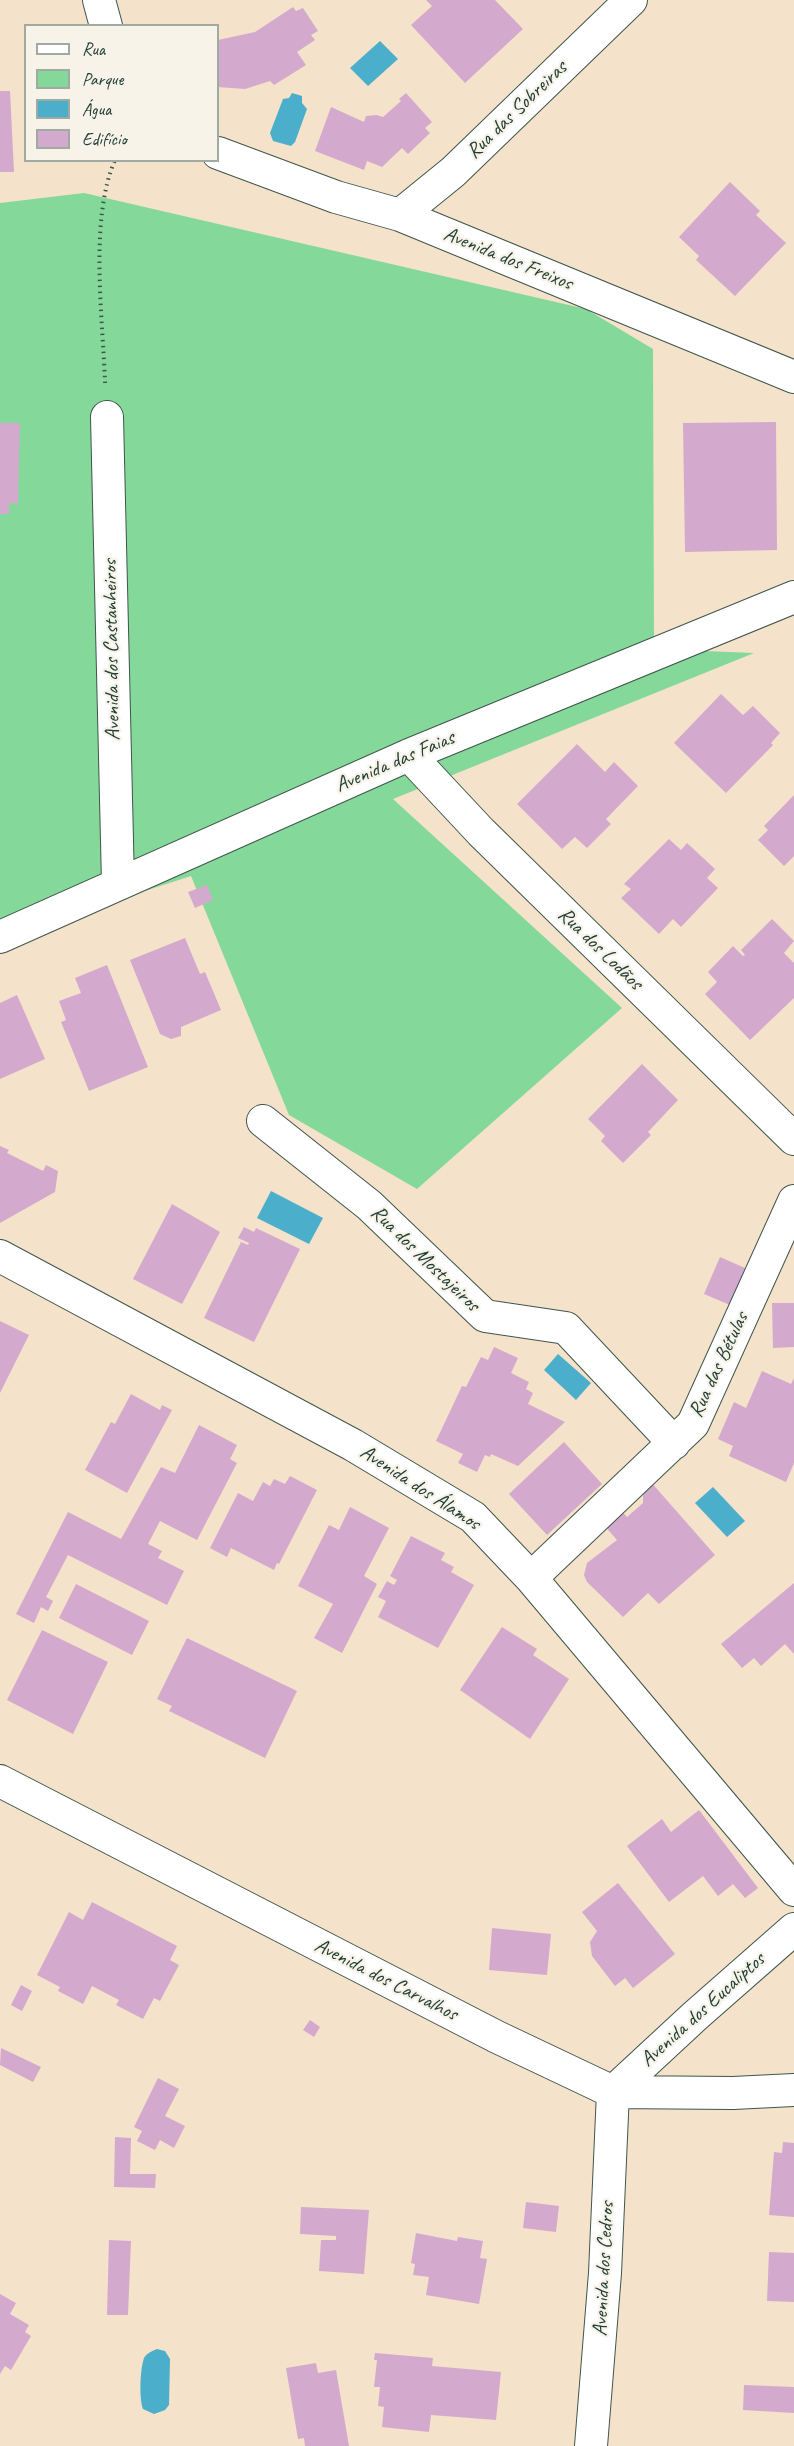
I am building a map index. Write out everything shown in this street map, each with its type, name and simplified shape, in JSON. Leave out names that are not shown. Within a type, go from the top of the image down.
[{"type":"street","points":[[99,0],[105,24]]},
{"type":"street","name":"Rua das Sobreiras","points":[[400,215],[453,172],[631,0]]},
{"type":"street","name":"Avenida dos Freixos","points":[[219,153],[336,196],[400,215],[794,377]]},
{"type":"street","name":"Avenida dos Castanheiros","points":[[107,417],[117,883]]},
{"type":"street","name":"Avenida das Faias","points":[[0,937],[409,755],[794,597]]},
{"type":"street","name":"Rua dos Lodãos","points":[[409,755],[481,832],[794,1139]]},
{"type":"street","name":"Rua dos Mostajeiros","points":[[262,1121],[369,1205],[484,1316],[566,1328],[674,1443]]},
{"type":"street","name":"Rua das Bétulas","points":[[531,1578],[693,1424],[794,1201]]},
{"type":"street","name":"Avenida dos Álamos","points":[[0,1256],[363,1451],[473,1517],[531,1578],[794,1890]]},
{"type":"street","name":"Avenida dos Carvalhos","points":[[0,1781],[497,2037],[613,2092],[733,2093],[794,2090]]},
{"type":"street","name":"Avenida dos Eucaliptos","points":[[613,2092],[794,1929]]},
{"type":"street","name":"Avenida dos Cedros","points":[[591,2446],[605,2273],[613,2092]]},
{"type":"path","points":[[107,417],[99,234],[109,174],[114,162]]},
{"type":"green space","points":[[84,193],[586,309],[653,349],[654,649],[754,653],[393,799],[622,1008],[417,1189],[289,1115],[191,876],[0,938],[0,203]]},
{"type":"water","points":[[380,41],[398,59],[368,86],[350,68]]},
{"type":"water","points":[[292,93],[302,96],[302,103],[307,109],[295,142],[291,146],[273,141],[270,133],[283,99],[289,98]]},
{"type":"water","points":[[271,1191],[323,1218],[309,1244],[257,1218]]},
{"type":"water","points":[[558,1354],[591,1383],[576,1400],[544,1370]]},
{"type":"water","points":[[713,1487],[745,1521],[727,1537],[695,1503]]},
{"type":"water","points":[[157,2349],[165,2351],[170,2359],[169,2405],[165,2410],[154,2414],[143,2409],[140,2384],[144,2358],[148,2353]]},
{"type":"building","points":[[426,0],[495,0],[523,29],[465,83],[411,25],[432,6]]},
{"type":"building","points":[[293,7],[296,11],[303,8],[318,31],[311,35],[315,40],[297,52],[306,65],[274,85],[270,81],[245,89],[219,87],[219,40],[255,32]]},
{"type":"building","points":[[0,91],[10,91],[14,172],[0,172]]},
{"type":"building","points":[[406,93],[432,122],[425,128],[430,133],[408,154],[402,148],[382,167],[367,161],[364,170],[315,151],[331,107],[364,122],[366,116],[383,117],[401,101],[399,99]]},
{"type":"building","points":[[730,182],[760,211],[756,215],[786,243],[735,296],[696,260],[699,256],[679,237]]},
{"type":"building","points":[[776,422],[777,550],[685,552],[683,423]]},
{"type":"building","points":[[0,423],[20,423],[18,504],[9,503],[9,514],[0,514]]},
{"type":"building","points":[[721,694],[743,715],[753,706],[780,733],[771,743],[773,745],[726,793],[674,743]]},
{"type":"building","points":[[577,744],[605,772],[614,762],[638,786],[606,819],[611,824],[587,848],[575,837],[562,849],[517,804]]},
{"type":"building","points":[[794,795],[794,856],[784,866],[758,840],[768,830],[764,826]]},
{"type":"building","points":[[669,839],[681,850],[687,843],[715,869],[707,878],[718,888],[681,927],[673,919],[659,934],[621,898],[631,889],[624,884]]},
{"type":"building","points":[[207,885],[213,900],[195,908],[188,892]]},
{"type":"building","points":[[772,919],[794,941],[784,953],[794,963],[794,998],[750,1040],[705,994],[717,982],[708,972],[733,946],[743,956],[745,955],[741,950]]},
{"type":"building","points":[[185,938],[200,974],[205,972],[221,1010],[181,1027],[181,1036],[171,1039],[160,1034],[130,960]]},
{"type":"building","points":[[107,965],[148,1067],[89,1091],[61,1022],[66,1020],[59,1001],[81,993],[75,978]]},
{"type":"building","points":[[17,995],[45,1059],[0,1079],[0,1003]]},
{"type":"building","points":[[642,1064],[678,1100],[648,1132],[651,1135],[623,1163],[601,1141],[605,1136],[588,1119]]},
{"type":"building","points":[[0,1146],[9,1150],[7,1153],[43,1171],[46,1165],[58,1171],[55,1192],[0,1223]]},
{"type":"building","points":[[172,1204],[220,1232],[182,1304],[133,1279]]},
{"type":"building","points":[[244,1227],[254,1232],[256,1228],[300,1249],[254,1342],[204,1318],[241,1242],[248,1245],[249,1243],[238,1238]]},
{"type":"building","points":[[720,1257],[745,1268],[730,1305],[704,1294]]},
{"type":"building","points":[[772,1303],[794,1303],[794,1347],[773,1348]]},
{"type":"building","points":[[0,1321],[29,1335],[0,1393]]},
{"type":"building","points":[[494,1347],[518,1358],[511,1373],[529,1382],[526,1389],[533,1393],[528,1404],[565,1422],[518,1466],[491,1454],[490,1457],[485,1455],[477,1472],[458,1463],[463,1454],[436,1441],[462,1386],[466,1387],[481,1357],[488,1360]]},
{"type":"building","points":[[762,1371],[791,1384],[794,1378],[794,1463],[786,1482],[729,1456],[733,1446],[718,1439],[734,1402],[746,1408]]},
{"type":"building","points":[[131,1394],[160,1410],[162,1405],[172,1410],[127,1493],[85,1470],[111,1422],[115,1424]]},
{"type":"building","points":[[199,1425],[237,1445],[230,1459],[237,1463],[197,1540],[160,1521],[148,1544],[162,1551],[158,1558],[184,1571],[167,1605],[68,1555],[46,1597],[53,1601],[48,1611],[41,1607],[34,1623],[16,1614],[68,1512],[121,1539],[161,1467],[175,1473]]},
{"type":"building","points":[[564,1442],[602,1484],[547,1535],[509,1494]]},
{"type":"building","points":[[290,1476],[317,1490],[274,1570],[231,1548],[227,1557],[210,1548],[238,1493],[253,1501],[263,1482],[270,1486],[274,1479],[285,1484]]},
{"type":"building","points":[[650,1481],[715,1555],[659,1604],[648,1593],[623,1617],[587,1582],[584,1575],[587,1563],[617,1540],[603,1524],[620,1509],[627,1517],[643,1503],[643,1490]]},
{"type":"building","points":[[350,1507],[389,1528],[364,1576],[377,1584],[342,1653],[314,1638],[333,1604],[298,1586],[329,1525],[339,1530]]},
{"type":"building","points":[[411,1536],[445,1553],[441,1560],[454,1567],[451,1572],[474,1585],[438,1648],[378,1617],[386,1601],[378,1597],[387,1581],[394,1585],[397,1580],[390,1576]]},
{"type":"building","points":[[794,1583],[794,1654],[785,1644],[761,1666],[754,1658],[742,1668],[721,1644]]},
{"type":"building","points":[[76,1584],[149,1621],[132,1655],[59,1618]]},
{"type":"building","points":[[502,1627],[537,1649],[533,1655],[569,1679],[530,1739],[460,1690]]},
{"type":"building","points":[[42,1630],[108,1662],[73,1734],[7,1700]]},
{"type":"building","points":[[187,1638],[297,1691],[265,1758],[169,1711],[172,1706],[157,1699]]},
{"type":"building","points":[[699,1810],[758,1888],[745,1898],[733,1884],[718,1896],[703,1876],[669,1902],[627,1846],[662,1819],[671,1832]]},
{"type":"building","points":[[618,1883],[675,1954],[633,1988],[625,1978],[615,1986],[592,1956],[590,1942],[597,1931],[582,1912]]},
{"type":"building","points":[[92,1902],[177,1946],[170,1960],[179,1965],[160,2001],[154,1998],[143,2019],[116,2005],[119,2000],[92,1986],[83,2004],[58,1991],[60,1987],[37,1975],[69,1912],[83,1920]]},
{"type":"building","points":[[492,1928],[551,1934],[547,1975],[489,1970]]},
{"type":"building","points":[[21,1985],[32,1991],[22,2011],[11,2005]]},
{"type":"building","points":[[310,2020],[320,2027],[314,2037],[303,2030]]},
{"type":"building","points":[[1,2048],[41,2067],[33,2082],[0,2065]]},
{"type":"building","points":[[158,2078],[179,2089],[165,2116],[185,2126],[174,2148],[160,2140],[155,2150],[137,2141],[142,2131],[134,2127]]},
{"type":"building","points":[[115,2137],[131,2138],[130,2174],[156,2174],[155,2188],[114,2187]]},
{"type":"building","points":[[783,2142],[794,2143],[794,2217],[769,2215],[774,2152],[782,2153]]},
{"type":"building","points":[[526,2202],[559,2206],[556,2232],[523,2228]]},
{"type":"building","points":[[301,2207],[369,2210],[364,2274],[319,2271],[321,2240],[336,2240],[336,2236],[300,2234]]},
{"type":"building","points":[[416,2233],[457,2241],[458,2237],[483,2241],[480,2258],[487,2259],[479,2304],[426,2295],[429,2277],[413,2275],[415,2264],[411,2263]]},
{"type":"building","points":[[109,2240],[131,2241],[128,2315],[107,2315]]},
{"type":"building","points":[[769,2252],[794,2253],[794,2302],[767,2301]]},
{"type":"building","points":[[0,2294],[16,2303],[10,2314],[29,2325],[25,2332],[31,2336],[11,2370],[5,2366],[0,2374]]},
{"type":"building","points":[[375,2353],[433,2358],[432,2366],[501,2372],[496,2420],[431,2415],[429,2432],[382,2427],[384,2407],[378,2406],[380,2387],[374,2387],[377,2360],[374,2360]]},
{"type":"building","points":[[316,2363],[318,2373],[336,2370],[349,2446],[305,2446],[304,2438],[298,2439],[286,2368]]},
{"type":"building","points":[[744,2385],[794,2387],[794,2413],[743,2410]]}]
